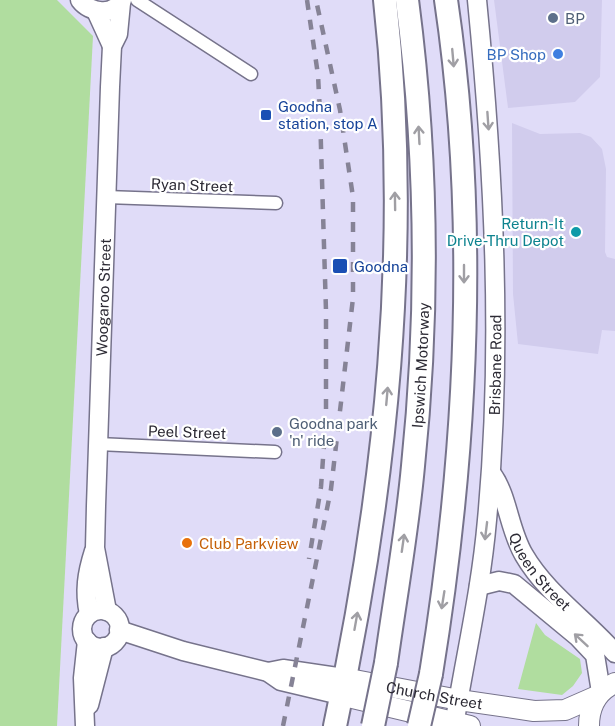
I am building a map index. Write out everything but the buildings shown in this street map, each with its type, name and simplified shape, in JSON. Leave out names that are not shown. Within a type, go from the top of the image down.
[{"type":"highway","points":[[335,726],[370,537],[383,434],[392,330],[394,164],[384,0]]},
{"type":"highway","name":"Ipswich Motorway","points":[[373,726],[386,663],[413,466],[421,336],[421,184],[416,82],[407,0]]},
{"type":"highway","points":[[420,726],[431,674],[447,571],[463,373],[462,189],[446,0]]},
{"type":"main road","points":[[80,0],[96,10],[112,9],[127,1]]},
{"type":"main road","name":"Brisbane Road","points":[[459,724],[459,700],[479,586],[491,473],[495,353],[493,193],[477,0]]},
{"type":"main road","name":"Woogaroo Street","points":[[98,612],[86,599],[87,574],[95,548],[112,46],[118,34],[127,1]]},
{"type":"main road","name":"Woogaroo Street","points":[[96,10],[112,46]]},
{"type":"main road","name":"Queen Street","points":[[491,473],[500,485],[512,531],[533,569],[615,653]]},
{"type":"main road","name":"Queen Street","points":[[479,586],[499,581],[514,584],[578,637],[595,655],[604,690]]},
{"type":"main road","points":[[86,721],[95,644],[82,630],[98,612],[116,618],[119,630],[114,641],[95,644]]},
{"type":"main road","name":"Church Street","points":[[119,630],[183,651],[268,672],[283,669],[459,724]]},
{"type":"main road","name":"Church Street","points":[[342,687],[547,712],[565,710],[604,690]]},
{"type":"main road","points":[[589,726],[591,708],[604,690]]},
{"type":"street","points":[[127,1],[250,74]]},
{"type":"street","name":"Ryan Street","points":[[106,197],[276,203]]},
{"type":"street","name":"Peel Street","points":[[98,444],[275,452]]},
{"type":"shaded area","points":[[494,0],[602,0],[600,77],[575,102],[508,108]]},
{"type":"shaded area","points":[[512,123],[540,134],[580,133],[591,137],[602,149],[606,169],[605,252],[607,257],[615,259],[615,331],[602,330],[598,354],[518,344],[513,294]]},
{"type":"green space","points":[[0,0],[57,0],[93,36],[57,726],[0,726]]},
{"type":"green space","points":[[536,623],[545,635],[580,659],[582,673],[573,686],[562,695],[518,689]]},
{"type":"railway","points":[[307,0],[318,75],[326,311],[326,416],[321,487],[309,559]]},
{"type":"railway","points":[[283,726],[331,489],[353,298],[353,197],[340,110],[316,0]]},
{"type":"place","name":"BP","points":[[553,18]]},
{"type":"place","name":"BP Shop","points":[[558,54]]},
{"type":"place","name":"Goodna station, stop A","points":[[266,115]]},
{"type":"place","name":"Return-It Drive-Thru Depot","points":[[576,232]]},
{"type":"place","name":"Goodna","points":[[340,266]]},
{"type":"place","name":"Goodna park 'n' ride","points":[[277,432]]},
{"type":"place","name":"Club Parkview","points":[[187,543]]}]
